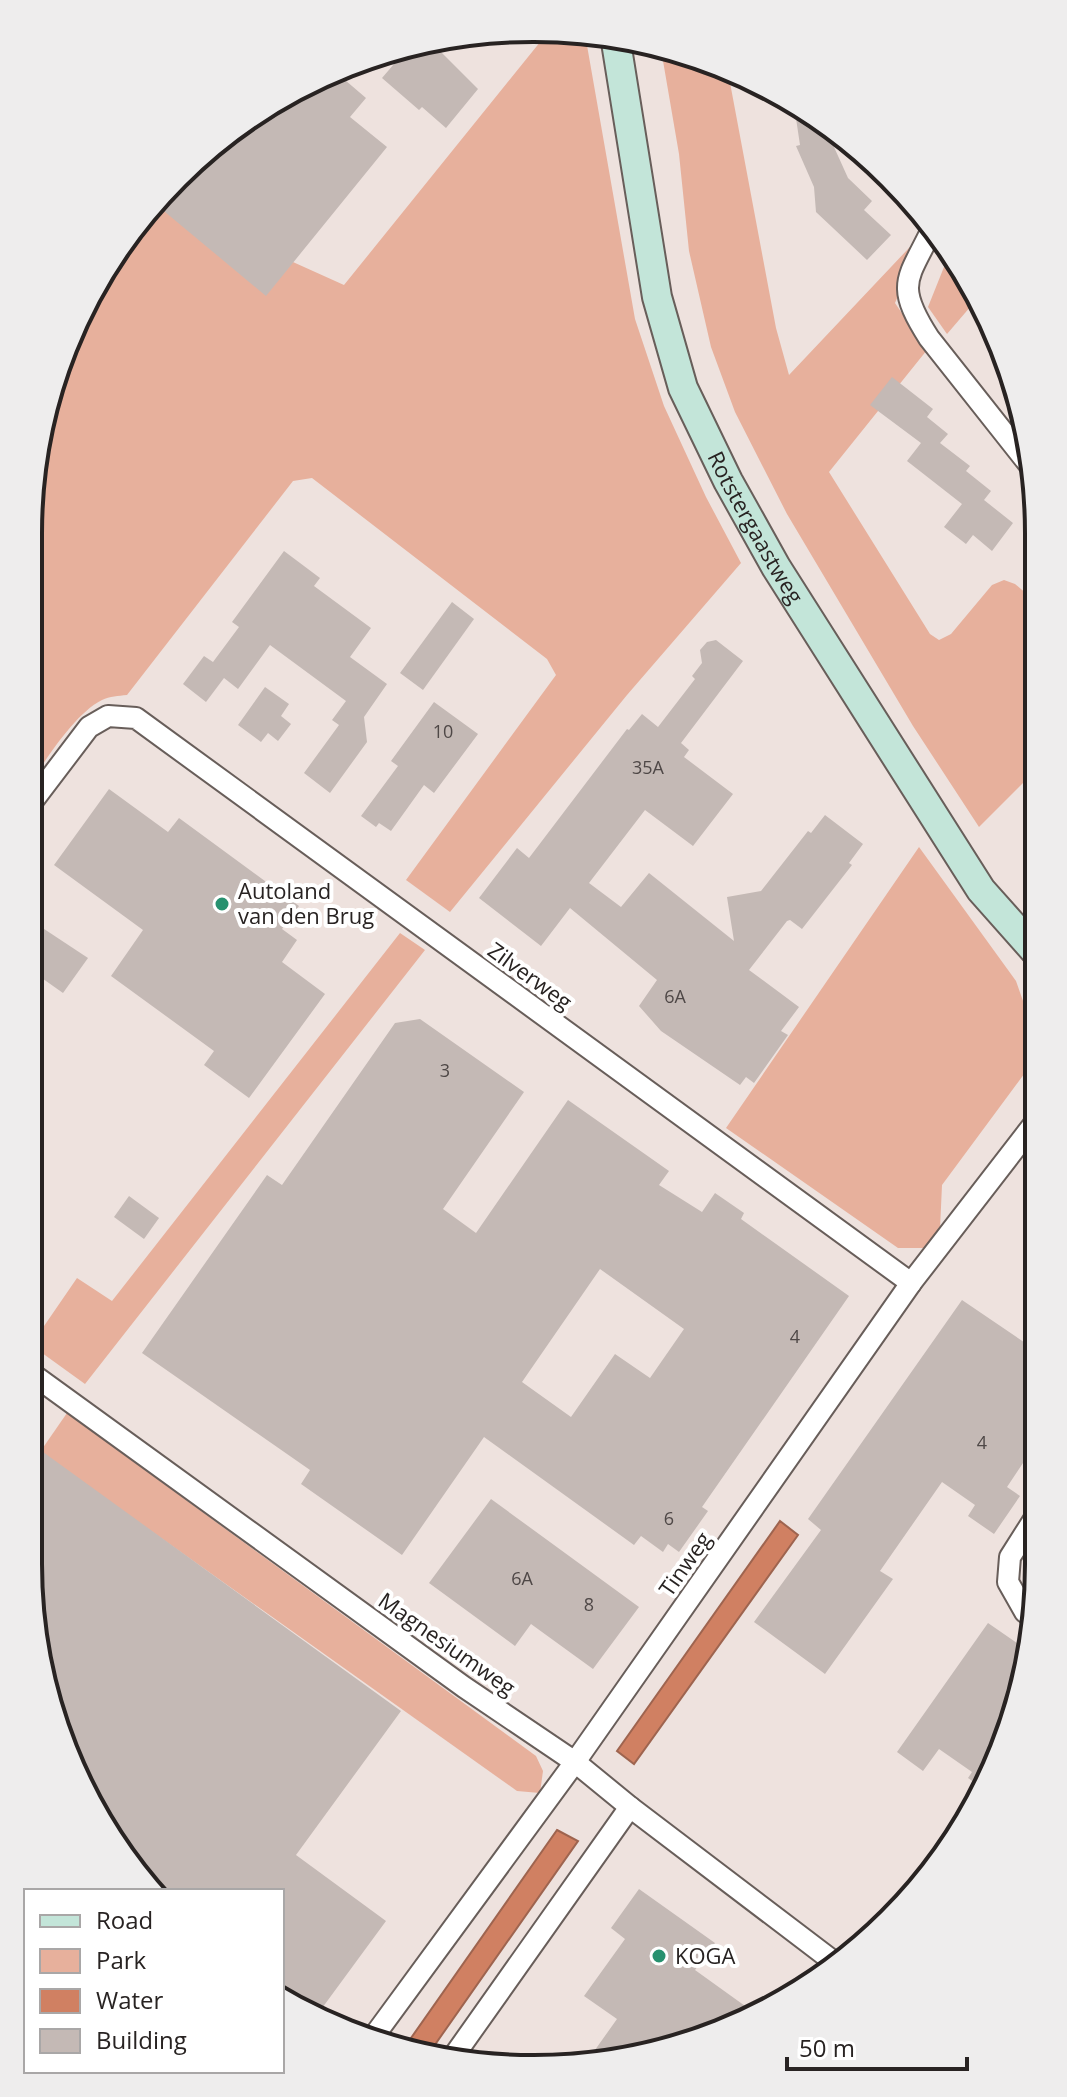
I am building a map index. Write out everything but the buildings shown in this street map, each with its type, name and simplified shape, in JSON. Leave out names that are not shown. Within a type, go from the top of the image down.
[{"type":"street","name":"Rotstergaastweg","points":[[617,49],[657,297],[683,388],[728,481],[785,580],[981,890],[1025,940]]},
{"type":"street","points":[[927,239],[906,289],[914,315],[1018,451]]},
{"type":"street","name":"Zilverweg","points":[[42,789],[89,727],[108,716],[136,718],[911,1283]]},
{"type":"street","name":"Tinweg","points":[[379,2030],[575,1762],[911,1283],[1025,1136]]},
{"type":"street","name":"Magnesiumweg","points":[[42,1381],[464,1687],[575,1762],[827,1957]]},
{"type":"street","points":[[1023,1608],[1008,1582],[1010,1557],[1025,1533]]},
{"type":"street","points":[[459,2049],[630,1807]]},
{"type":"green space","points":[[540,42],[587,45],[635,319],[664,406],[741,563],[627,695],[450,912],[406,880],[556,675],[547,659],[312,478],[293,481],[127,695],[102,700],[81,716],[42,766],[42,534],[51,438],[79,345],[125,260],[167,205],[344,285]]},
{"type":"green space","points":[[663,60],[730,83],[776,328],[789,375],[923,235],[895,303],[927,350],[829,472],[930,634],[939,640],[951,634],[992,585],[1004,580],[1025,592],[1025,781],[979,827],[913,726],[787,514],[735,412],[711,347],[689,251],[679,154]]},
{"type":"green space","points":[[945,265],[970,308],[947,334],[928,307]]},
{"type":"green space","points":[[919,847],[1016,981],[1025,1007],[1025,1073],[942,1185],[940,1229],[928,1248],[898,1248],[726,1128]]},
{"type":"green space","points":[[400,933],[425,950],[85,1384],[42,1353],[42,1329],[77,1278],[112,1301]]},
{"type":"green space","points":[[67,1413],[536,1756],[543,1771],[540,1793],[517,1791],[42,1453]]},
{"type":"water","points":[[780,1521],[798,1535],[634,1764],[617,1751]]},
{"type":"water","points":[[557,1830],[578,1841],[435,2045],[410,2039]]},
{"type":"place","name":"Autoland van den Brug","points":[[222,904]]},
{"type":"place","name":"KOGA","points":[[659,1956]]}]
